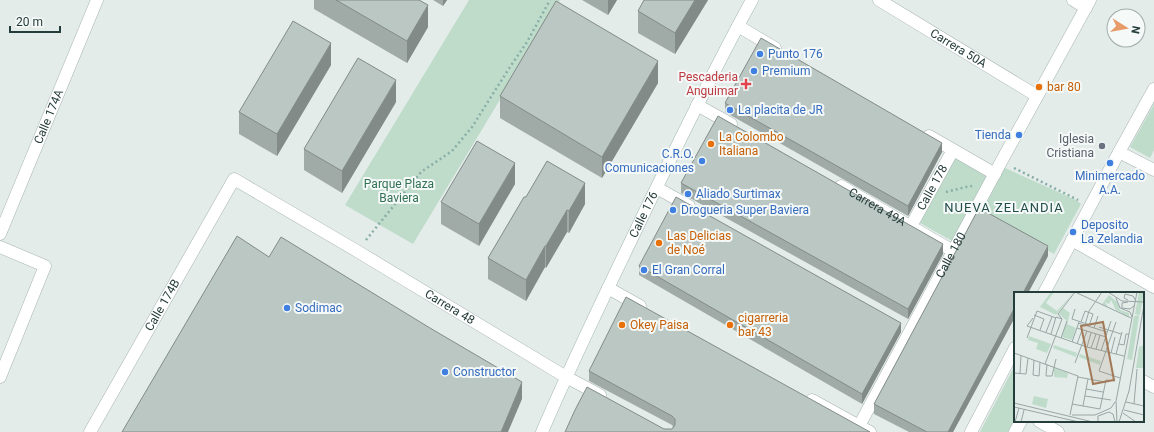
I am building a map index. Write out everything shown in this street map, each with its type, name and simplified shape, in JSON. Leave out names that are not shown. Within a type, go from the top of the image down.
[{"type":"street","name":"Calle 174A","points":[[0,234],[97,0]]},
{"type":"street","name":"Calle 176","points":[[542,432],[608,288],[697,106],[752,0]]},
{"type":"street","name":"Carrera 50A","points":[[879,0],[1037,96]]},
{"type":"street","points":[[1073,0],[1088,4]]},
{"type":"street","name":"Calle 180","points":[[859,426],[907,327],[953,251],[1088,4]]},
{"type":"street","points":[[738,26],[786,54]]},
{"type":"street","points":[[1045,292],[1154,89]]},
{"type":"street","points":[[697,106],[739,129]]},
{"type":"street","points":[[918,130],[995,174]]},
{"type":"street","name":"Calle 178","points":[[911,226],[953,150]]},
{"type":"street","points":[[1119,152],[1153,168]]},
{"type":"street","name":"Carrera 48","points":[[234,179],[566,377],[613,403]]},
{"type":"street","name":"Calle 174B","points":[[90,432],[234,179]]},
{"type":"street","name":"Carrera 49A","points":[[828,179],[953,251]]},
{"type":"street","points":[[657,188],[698,211]]},
{"type":"street","points":[[1072,240],[1154,287]]},
{"type":"street","points":[[0,247],[44,266],[0,377]]},
{"type":"street","points":[[608,288],[650,311]]},
{"type":"street","points":[[971,432],[1014,350]]},
{"type":"street","points":[[1144,382],[1154,387]]},
{"type":"street","points":[[803,395],[870,432]]},
{"type":"street","points":[[1015,432],[1020,422]]},
{"type":"street","points":[[1041,422],[1058,432]]},
{"type":"path","points":[[357,251],[421,172],[452,151],[472,127],[527,42],[550,0]]},
{"type":"path","points":[[1001,162],[1083,202]]},
{"type":"path","points":[[927,198],[966,186],[989,186]]},
{"type":"green space","name":"Parque Plaza Baviera","points":[[469,0],[560,0],[413,244],[345,205]]},
{"type":"green space","points":[[1154,104],[1154,150],[1150,158],[1130,147]]},
{"type":"green space","points":[[956,156],[989,175],[954,242],[920,223]]},
{"type":"green space","points":[[1003,167],[1076,200],[1081,204],[1054,254],[979,213]]},
{"type":"green space","points":[[1014,367],[1014,420],[1008,432],[980,432]]},
{"type":"building","points":[[336,0],[419,0],[428,5],[407,41]]},
{"type":"building","points":[[644,0],[695,0],[675,33],[638,11]]},
{"type":"building","points":[[556,1],[658,61],[602,157],[500,96]]},
{"type":"building","points":[[293,21],[331,43],[277,134],[239,112]]},
{"type":"building","points":[[761,38],[942,143],[908,206],[725,103]]},
{"type":"building","points":[[358,58],[396,80],[342,171],[304,149]]},
{"type":"building","points":[[718,116],[943,244],[908,309],[681,183]]},
{"type":"building","points":[[477,141],[515,163],[479,224],[441,202]]},
{"type":"building","points":[[547,161],[585,183],[569,211],[567,210],[545,246],[526,280],[488,258]]},
{"type":"building","points":[[676,197],[901,323],[862,394],[639,266]]},
{"type":"building","points":[[979,208],[1048,246],[1024,292],[1014,292],[1014,309],[948,432],[927,432],[874,404]]},
{"type":"building","name":"Sodimac","points":[[237,236],[269,257],[281,237],[522,382],[501,432],[122,432]]},
{"type":"building","points":[[626,297],[870,432],[565,432],[587,387],[664,429],[672,429],[675,425],[675,419],[672,416],[589,371]]},
{"type":"place","name":"Punto 176","points":[[760,54]]},
{"type":"place","name":"Premium","points":[[754,71]]},
{"type":"place","name":"Pescaderia Anguimar","points":[[746,84]]},
{"type":"place","name":"bar 80","points":[[1039,87]]},
{"type":"place","name":"La placita de JR","points":[[730,110]]},
{"type":"place","name":"Tienda","points":[[1019,135]]},
{"type":"place","name":"La Colombo Italiana","points":[[711,144]]},
{"type":"place","name":"Iglesia Cristiana","points":[[1102,146]]},
{"type":"place","name":"C.R.O. Comunicaciones","points":[[702,161]]},
{"type":"place","name":"Minimercado A.A.","points":[[1110,163]]},
{"type":"place","name":"Aliado Surtimax","points":[[688,194]]},
{"type":"place","name":"Drogueria Super Baviera","points":[[673,210]]},
{"type":"place","name":"Deposito La Zelandia","points":[[1073,232]]},
{"type":"place","name":"Las Delicias de Noé","points":[[659,243]]},
{"type":"place","name":"El Gran Corral","points":[[644,270]]},
{"type":"place","name":"Sodimac","points":[[287,308]]},
{"type":"place","name":"Okey Paisa","points":[[622,325]]},
{"type":"place","name":"cigarreria bar 43","points":[[730,325]]},
{"type":"place","name":"Constructor","points":[[445,372]]},
{"type":"district","name":"NUEVA ZELANDIA","points":[[1004,207]]}]
